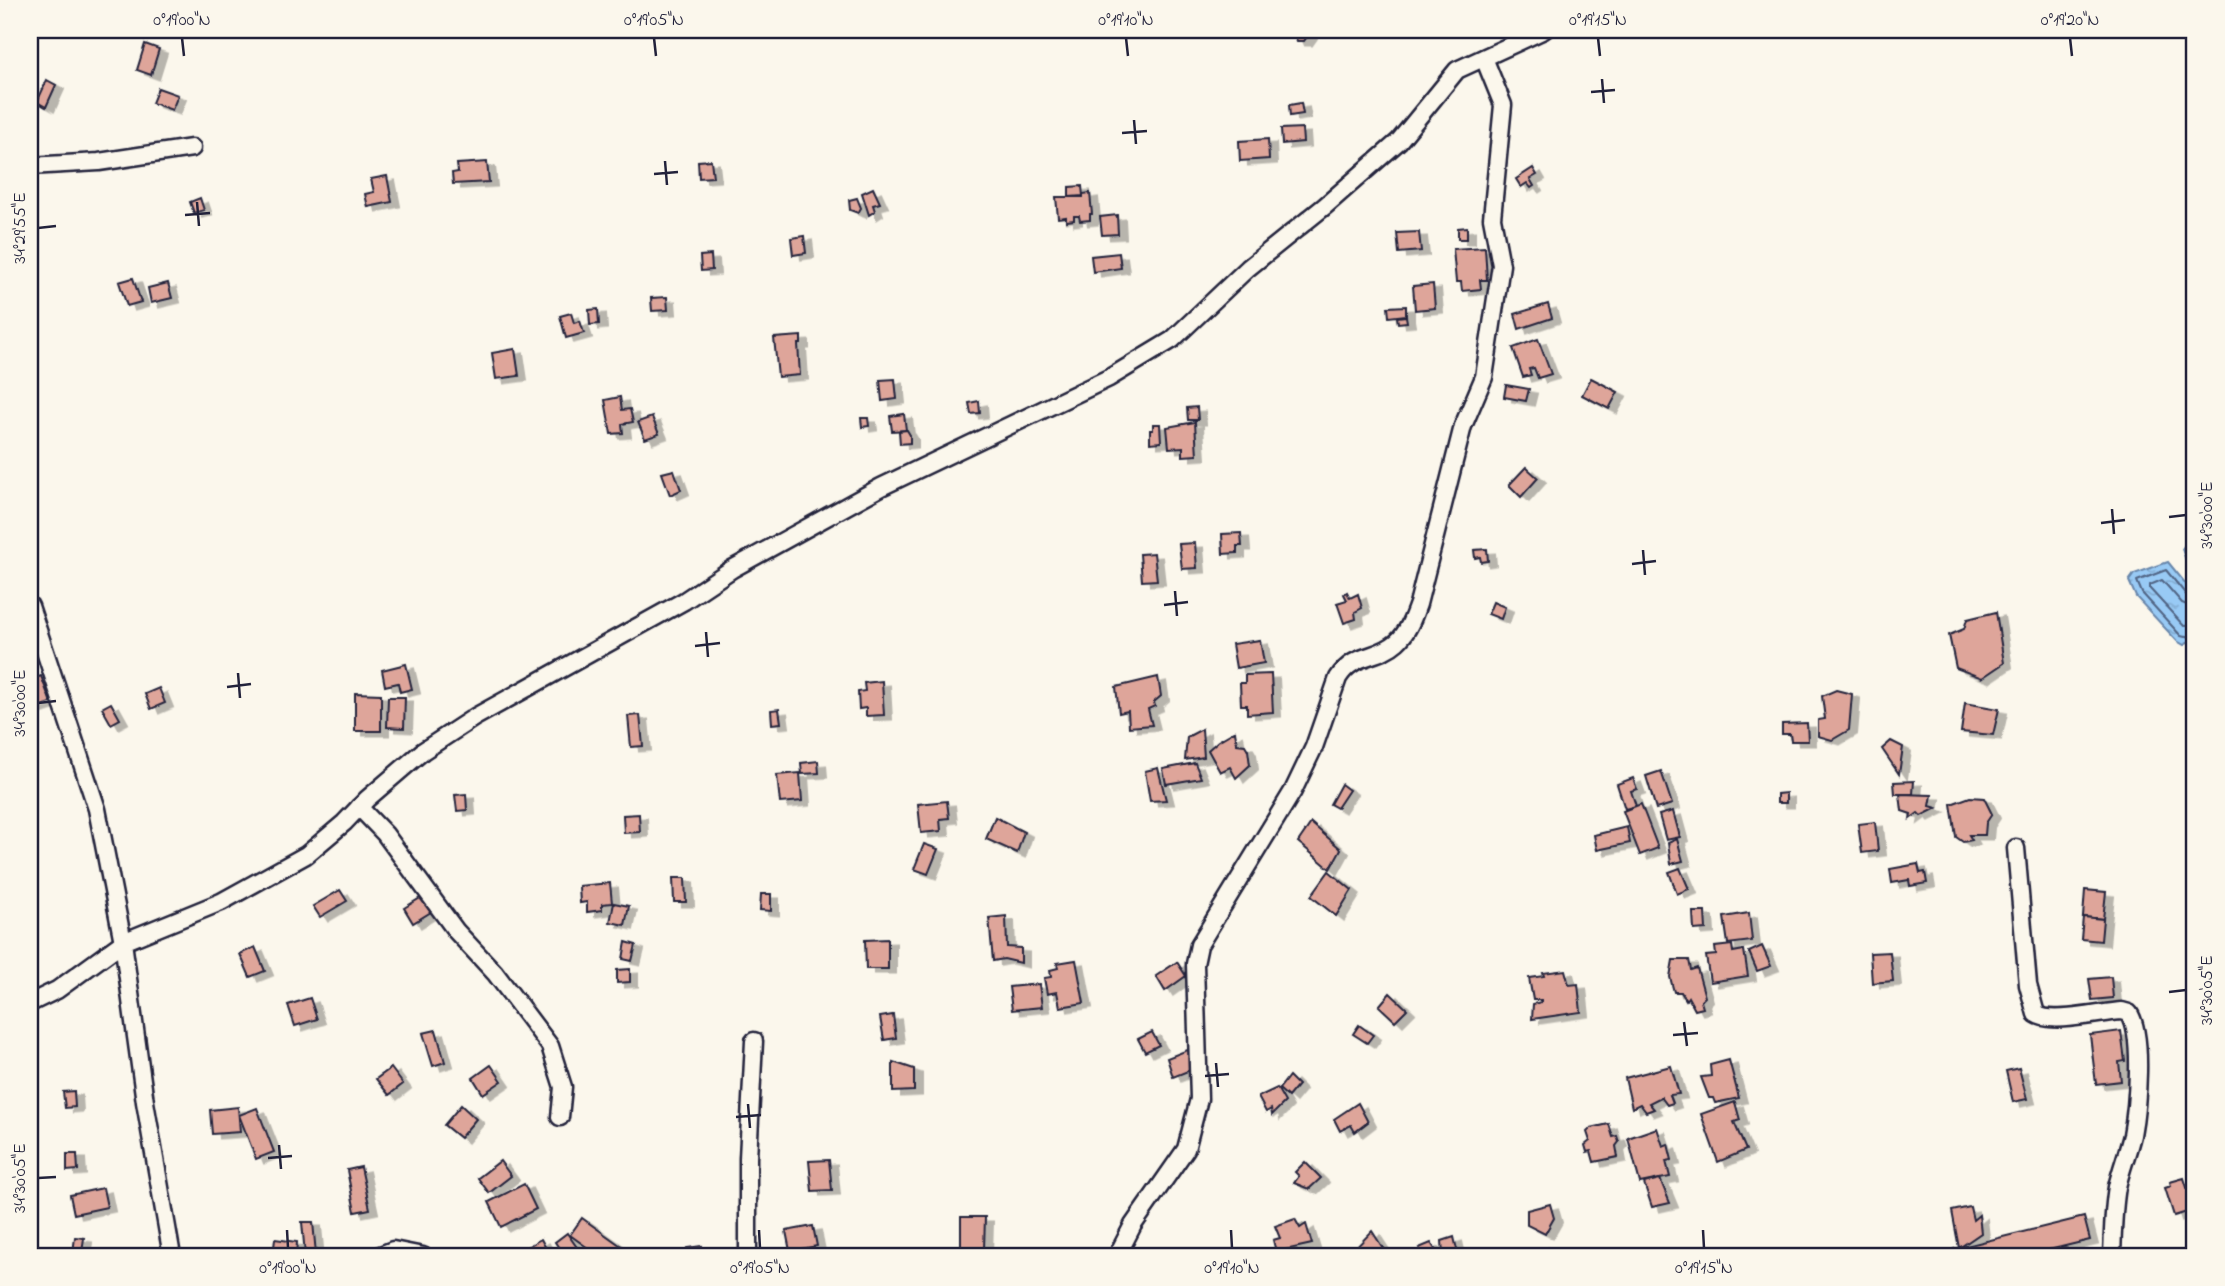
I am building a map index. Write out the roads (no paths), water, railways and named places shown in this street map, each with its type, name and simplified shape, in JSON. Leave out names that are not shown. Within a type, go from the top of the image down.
[{"type":"street","points":[[30,1003],[57,990],[123,942],[221,902],[306,855],[423,751],[557,669],[684,601],[732,569],[869,494],[1109,378],[1172,340],[1248,268],[1325,206],[1399,141],[1457,70],[1544,30]]},
{"type":"street","points":[[1117,1256],[1133,1224],[1186,1149],[1199,1099],[1195,964],[1199,945],[1293,791],[1314,747],[1343,669],[1362,656],[1396,643],[1407,630],[1418,604],[1463,426],[1484,377],[1501,265],[1492,218],[1503,105],[1485,58]]},
{"type":"street","points":[[30,166],[99,162],[192,148]]},
{"type":"street","points":[[30,606],[97,809],[123,942],[145,1102],[172,1256]]},
{"type":"street","points":[[359,807],[385,834],[456,931],[495,973],[550,1046],[563,1087],[560,1116]]},
{"type":"street","points":[[2016,848],[2028,985],[2036,1014],[2043,1018],[2057,1018],[2122,1011],[2129,1013],[2134,1023],[2138,1058],[2132,1134],[2118,1184],[2112,1256]]},
{"type":"street","points":[[748,1256],[748,1158],[754,1041]]},
{"type":"street","points":[[377,1256],[393,1250],[423,1256]]},
{"type":"water","points":[[2195,543],[2195,572],[2187,563],[2182,549],[2185,545]]},
{"type":"water","points":[[2168,562],[2195,595],[2195,639],[2184,645],[2177,641],[2136,597],[2129,581],[2134,574]]}]
